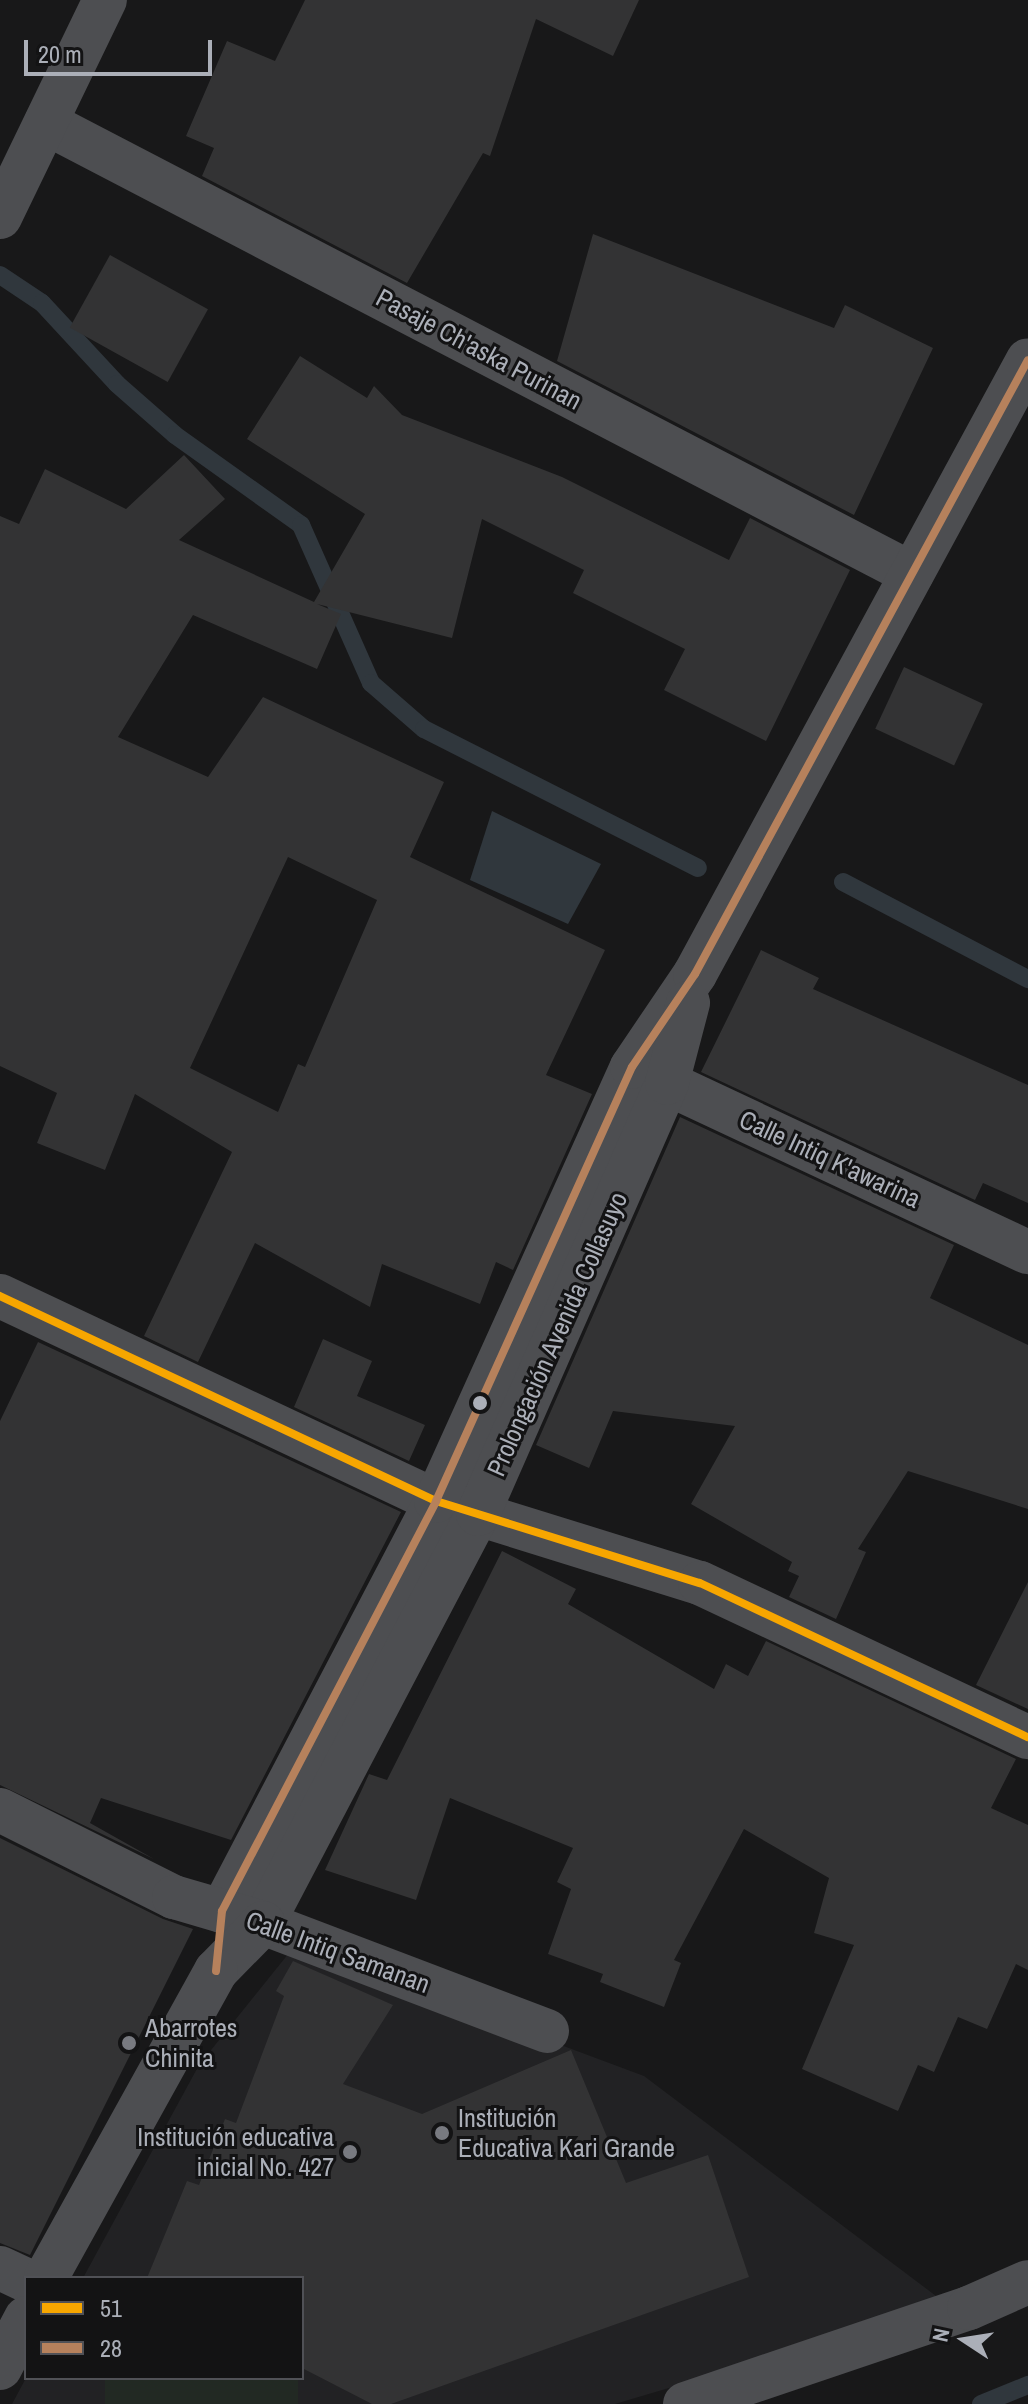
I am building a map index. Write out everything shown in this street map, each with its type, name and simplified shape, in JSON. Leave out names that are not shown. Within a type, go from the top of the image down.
[{"type":"street","points":[[0,217],[105,0]]},
{"type":"street","name":"Pasaje Ch'aska Purinan","points":[[46,123],[912,574]]},
{"type":"street","points":[[47,2276],[216,1971],[222,1911],[436,1501],[650,1075],[695,974],[1028,360]]},
{"type":"street","name":"Calle Intiq K'awarina","points":[[650,1075],[1028,1252]]},
{"type":"street","name":"Prolongación Avenida Collasuyo","points":[[216,1971],[263,1923],[478,1514],[650,1075]]},
{"type":"street","points":[[0,1296],[436,1501],[700,1583],[1028,1737]]},
{"type":"street","name":"Calle Intiq Samanan","points":[[0,1810],[174,1897],[263,1923],[547,2031]]},
{"type":"street","points":[[0,2268],[24,2279]]},
{"type":"street","points":[[685,2404],[969,2308],[1028,2282]]},
{"type":"street","points":[[0,2368],[24,2322]]},
{"type":"shaded area","points":[[492,811],[601,864],[568,924],[470,880]]},
{"type":"shaded area","name":"Institución Educativa Kari Grande","points":[[301,1938],[459,2007],[644,2076],[948,2305],[615,2404],[12,2404],[25,2380],[304,2380],[304,2276],[84,2276],[199,2065]]},
{"type":"shaded area","points":[[105,2380],[298,2380],[298,2404],[105,2404]]},
{"type":"building","points":[[305,0],[639,0],[613,56],[536,19],[490,156],[483,153],[407,283],[202,176],[214,148],[186,136],[227,41],[275,61]]},
{"type":"building","points":[[593,234],[834,328],[845,305],[933,348],[854,515],[557,361]]},
{"type":"building","points":[[110,255],[208,309],[168,382],[70,328]]},
{"type":"building","points":[[300,356],[367,398],[374,386],[402,415],[562,477],[729,560],[750,518],[850,570],[766,741],[664,690],[685,649],[573,593],[584,570],[482,519],[452,638],[317,604],[341,614],[317,669],[193,615],[118,737],[208,777],[263,697],[444,782],[410,857],[605,950],[546,1075],[592,1094],[513,1270],[496,1262],[480,1304],[382,1264],[370,1307],[255,1243],[198,1362],[144,1336],[232,1152],[135,1094],[105,1170],[37,1143],[57,1093],[0,1066],[0,516],[19,524],[45,469],[126,509],[184,455],[225,499],[179,540],[314,602],[365,514],[247,439]],"holes":[[[288,857],[377,900],[305,1067],[298,1064],[278,1112],[190,1068]]]},
{"type":"building","points":[[904,667],[983,704],[954,765],[875,729]]},
{"type":"building","points":[[761,950],[819,978],[813,989],[1028,1085],[1028,1203],[983,1183],[975,1200],[701,1072]]},
{"type":"building","points":[[680,1117],[954,1245],[930,1298],[1028,1345],[1028,1509],[908,1471],[858,1549],[866,1552],[836,1619],[789,1597],[799,1576],[788,1571],[792,1562],[691,1504],[735,1426],[613,1411],[589,1468],[536,1445]]},
{"type":"building","points":[[323,1339],[372,1361],[357,1396],[425,1425],[409,1461],[294,1407]]},
{"type":"building","points":[[38,1342],[401,1512],[231,1840],[101,1798],[90,1823],[154,1859],[0,1785],[0,1421]]},
{"type":"building","points":[[502,1551],[576,1589],[568,1604],[714,1689],[726,1664],[748,1676],[766,1641],[1016,1759],[991,1808],[1028,1825],[1028,1970],[1016,1964],[987,2029],[958,2017],[934,2072],[918,2065],[898,2111],[802,2069],[854,1945],[814,1933],[829,1878],[744,1829],[674,1960],[681,1963],[664,2007],[600,1982],[603,1974],[548,1954],[571,1889],[557,1882],[573,1848],[450,1798],[416,1900],[325,1870],[369,1774],[387,1780]]},
{"type":"building","points":[[1028,1582],[1028,1709],[976,1685]]},
{"type":"building","points":[[0,1838],[163,1919],[193,1929],[30,2255],[0,2243]]},
{"type":"building","points":[[293,1961],[393,2005],[343,2084],[422,2114],[571,2050],[626,2183],[708,2155],[749,2277],[391,2404],[372,2404],[304,2369],[304,2276],[148,2276],[187,2181],[199,2185],[225,2119],[236,2123],[284,1996],[276,1991]]},
{"type":"waterway","points":[[0,275],[42,303],[117,384],[175,435],[301,525],[371,683],[424,729],[698,868]]},
{"type":"waterway","points":[[843,882],[1028,979]]},
{"type":"waterway","points":[[981,2404],[1028,2385]]},
{"type":"transit line","name":"28","points":[[216,1971],[222,1911],[436,1501],[632,1067],[695,974],[1028,360]]},
{"type":"transit line","name":"51","points":[[0,1296],[436,1501],[700,1583],[1028,1737]]},
{"type":"place","name":"Abarrotes Chinita","points":[[129,2043]]},
{"type":"place","name":"Institución Educativa Kari Grande","points":[[442,2133]]},
{"type":"place","name":"Institución educativa inicial No. 427","points":[[350,2152]]}]
